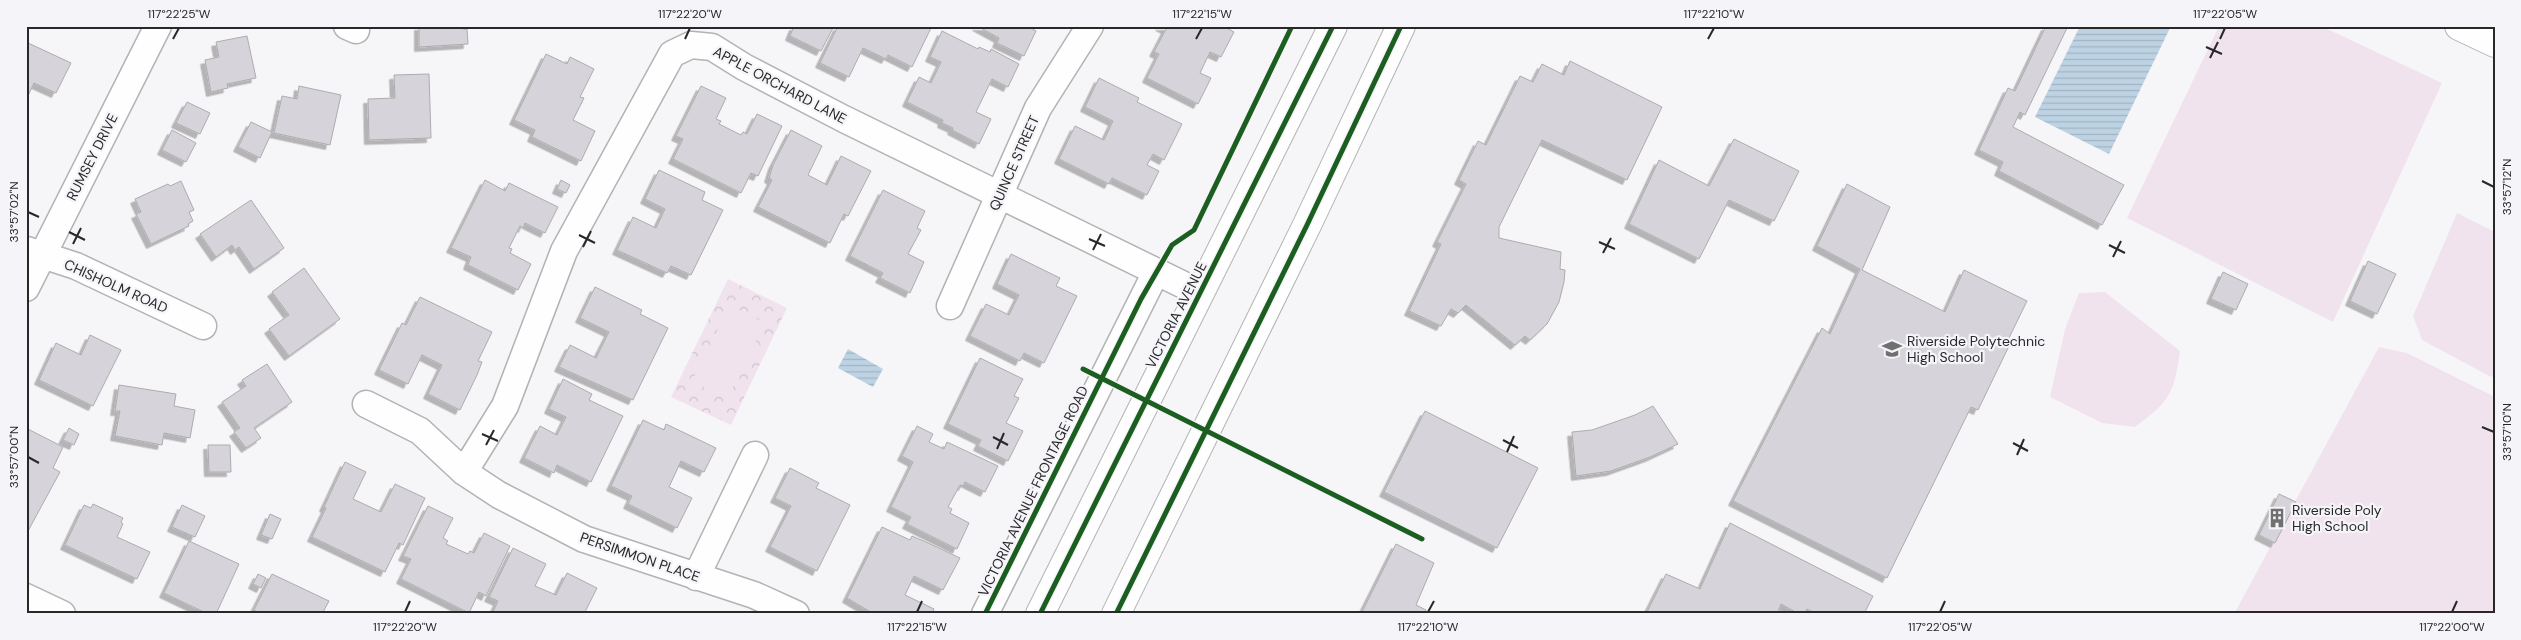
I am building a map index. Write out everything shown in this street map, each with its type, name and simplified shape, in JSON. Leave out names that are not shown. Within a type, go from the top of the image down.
[{"type":"main road","name":"VICTORIA AVENUE","points":[[1040,614],[1333,26]]},
{"type":"main road","points":[[1116,614],[1307,225],[1402,26]]},
{"type":"main road","points":[[2459,26],[2495,43]]},
{"type":"street","name":"RUMSEY DRIVE","points":[[26,288],[34,252],[158,26]]},
{"type":"street","name":"QUINCE STREET","points":[[950,306],[1038,108],[1090,26]]},
{"type":"street","name":"APPLE ORCHARD LANE","points":[[464,472],[505,406],[564,251],[672,54],[692,45],[712,48],[761,76],[999,196],[1200,293]]},
{"type":"street","name":"CHISHOLM ROAD","points":[[34,252],[76,266],[203,326]]},
{"type":"street","name":"VICTORIA AVENUE FRONTAGE ROAD","points":[[985,614],[1156,272]]},
{"type":"street","name":"PERSIMMON PLACE","points":[[366,404],[420,431],[464,472],[499,496],[584,539],[754,595],[796,614]]},
{"type":"street","points":[[696,577],[755,456]]},
{"type":"street","points":[[26,597],[62,614]]},
{"type":"green space","points":[[2219,26],[2321,26],[2442,83],[2333,322],[2127,218]]},
{"type":"green space","points":[[2457,213],[2495,232],[2495,375],[2491,377],[2422,340],[2413,316]]},
{"type":"green space","points":[[728,279],[787,308],[731,425],[671,397]]},
{"type":"green space","points":[[2105,292],[2180,351],[2175,377],[2168,395],[2156,410],[2135,427],[2102,423],[2050,397],[2065,329],[2079,293]]},
{"type":"green space","points":[[730,305],[765,323],[727,399],[692,381]]},
{"type":"green space","points":[[2379,347],[2407,353],[2495,397],[2495,614],[2234,614]]},
{"type":"water","points":[[2080,26],[2171,26],[2109,154],[2035,117]]},
{"type":"water","points":[[848,349],[883,369],[873,387],[838,368]]},
{"type":"building","points":[[419,26],[463,26],[463,29],[467,29],[468,44],[419,47]]},
{"type":"building","points":[[794,26],[834,26],[821,51],[790,36]]},
{"type":"building","points":[[838,26],[932,26],[912,67],[888,55],[886,59],[863,48],[849,77],[820,63]]},
{"type":"building","points":[[977,26],[1027,26],[1036,31],[1024,56],[997,43],[999,38]]},
{"type":"building","points":[[1160,26],[1223,26],[1234,32],[1221,57],[1210,52],[1200,73],[1211,78],[1198,104],[1147,78],[1159,54],[1154,52],[1166,29]]},
{"type":"building","points":[[2046,26],[2068,26],[2025,115],[2020,112],[2013,127],[2124,185],[2102,225],[1999,171],[2003,162],[1979,150],[2008,88],[2015,91]]},
{"type":"building","points":[[942,31],[978,49],[979,47],[990,52],[991,49],[1019,64],[1008,87],[992,79],[976,112],[991,119],[979,144],[952,130],[953,128],[942,123],[943,120],[907,102],[919,77],[931,83],[941,62],[930,57]]},
{"type":"building","points":[[247,36],[256,78],[227,84],[228,88],[211,92],[205,60],[219,57],[216,42]]},
{"type":"building","points":[[26,42],[71,63],[56,93],[34,83],[26,100]]},
{"type":"building","points":[[546,54],[567,64],[570,57],[594,69],[580,97],[584,98],[573,120],[595,131],[581,161],[532,137],[535,130],[514,120]]},
{"type":"building","points":[[1570,61],[1662,107],[1627,180],[1542,140],[1499,227],[1499,238],[1561,252],[1560,269],[1565,270],[1564,282],[1559,302],[1547,324],[1530,340],[1525,336],[1515,345],[1466,305],[1458,313],[1451,309],[1441,326],[1409,311],[1441,244],[1437,242],[1466,184],[1459,180],[1478,141],[1486,145],[1520,76],[1533,82],[1542,64],[1564,75]]},
{"type":"building","points":[[429,74],[431,138],[369,140],[368,99],[395,98],[394,75]]},
{"type":"building","points":[[1099,78],[1139,98],[1137,102],[1182,124],[1164,160],[1153,154],[1147,165],[1159,171],[1147,195],[1112,178],[1109,184],[1059,159],[1075,126],[1104,140],[1113,121],[1085,107]]},
{"type":"building","points":[[299,86],[341,95],[330,145],[274,133],[282,96],[297,99]]},
{"type":"building","points":[[701,86],[726,98],[716,119],[721,121],[719,124],[741,135],[743,132],[747,134],[757,114],[782,126],[758,176],[751,173],[741,193],[673,159],[683,139],[676,136]]},
{"type":"building","points":[[187,102],[210,113],[200,134],[176,123]]},
{"type":"building","points":[[251,122],[272,132],[260,158],[238,147]]},
{"type":"building","points":[[172,130],[196,143],[186,162],[162,150]]},
{"type":"building","points":[[791,130],[822,146],[808,175],[827,185],[841,156],[871,171],[848,216],[844,214],[830,243],[758,207],[772,180],[769,178],[773,165]]},
{"type":"building","points":[[1734,139],[1799,171],[1774,221],[1729,200],[1699,259],[1629,224],[1659,160],[1709,186]]},
{"type":"building","points":[[659,170],[705,192],[702,200],[723,210],[691,275],[671,266],[667,273],[617,250],[633,217],[656,228],[665,209],[645,199]]},
{"type":"building","points":[[485,180],[505,191],[509,183],[558,207],[545,233],[525,223],[523,228],[520,226],[509,248],[512,249],[510,253],[531,264],[518,290],[468,265],[471,257],[451,248]]},
{"type":"building","points":[[561,180],[570,185],[566,193],[557,189]]},
{"type":"building","points":[[181,181],[194,210],[189,212],[193,221],[188,224],[189,226],[151,244],[136,214],[141,212],[135,199],[168,184],[170,186]]},
{"type":"building","points":[[1847,184],[1890,207],[1862,270],[1945,312],[1964,270],[2027,301],[2007,342],[2010,344],[1978,410],[1971,407],[1887,578],[1733,501],[1822,328],[1830,334],[1860,269],[1817,246]]},
{"type":"building","points":[[883,190],[925,211],[917,228],[921,230],[908,254],[924,262],[910,293],[880,278],[883,273],[850,256]]},
{"type":"building","points":[[251,200],[284,248],[254,269],[239,247],[235,250],[232,245],[216,257],[200,234]]},
{"type":"building","points":[[1011,254],[1060,278],[1056,286],[1077,296],[1044,363],[1024,353],[1020,361],[970,336],[986,304],[1009,315],[1019,295],[997,284]]},
{"type":"building","points":[[2368,261],[2396,274],[2377,314],[2350,301]]},
{"type":"building","points":[[304,268],[340,319],[289,356],[269,329],[289,315],[272,292]]},
{"type":"building","points":[[2223,272],[2248,284],[2236,310],[2211,299]]},
{"type":"building","points":[[595,287],[642,310],[640,314],[668,328],[633,400],[559,367],[570,345],[596,358],[609,332],[580,318]]},
{"type":"building","points":[[420,297],[492,332],[478,361],[482,362],[477,375],[460,410],[428,394],[442,365],[422,355],[408,384],[379,370],[402,323],[406,325]]},
{"type":"building","points":[[90,335],[121,350],[93,406],[39,380],[56,343],[81,355]]},
{"type":"building","points":[[980,358],[1023,379],[1014,396],[1019,398],[1006,423],[1023,431],[1008,461],[978,446],[981,440],[948,424]]},
{"type":"building","points":[[267,364],[292,402],[254,428],[261,438],[246,448],[234,432],[240,428],[222,402],[246,386],[242,380]]},
{"type":"building","points":[[563,379],[592,394],[589,400],[623,416],[591,482],[557,465],[554,473],[524,458],[540,426],[557,435],[566,417],[549,409]]},
{"type":"building","points":[[119,385],[176,394],[174,406],[195,410],[190,438],[164,433],[162,445],[115,436],[120,411],[115,411]]},
{"type":"building","points":[[1653,406],[1678,444],[1650,457],[1611,471],[1576,476],[1572,432],[1592,430],[1635,415]]},
{"type":"building","points":[[1425,411],[1538,468],[1497,548],[1384,492]]},
{"type":"building","points":[[643,420],[664,430],[666,424],[716,448],[704,472],[681,461],[669,487],[692,498],[677,528],[628,504],[632,496],[611,486]]},
{"type":"building","points":[[917,426],[933,434],[929,442],[944,449],[947,442],[998,466],[985,492],[965,482],[963,486],[960,485],[948,507],[952,509],[950,513],[969,523],[957,549],[907,524],[911,517],[891,507],[913,462],[902,456]]},
{"type":"building","points":[[26,428],[63,447],[53,468],[60,472],[28,531],[26,530]]},
{"type":"building","points":[[69,428],[79,434],[74,445],[63,440]]},
{"type":"building","points":[[208,445],[230,445],[231,472],[209,472]]},
{"type":"building","points":[[345,462],[366,472],[353,499],[381,512],[395,484],[425,498],[403,545],[399,543],[385,572],[312,537]]},
{"type":"building","points":[[790,468],[819,483],[816,488],[850,505],[817,571],[770,547],[791,506],[775,498]]},
{"type":"building","name":"Riverside Poly High School","points":[[2279,494],[2296,502],[2275,543],[2259,535]]},
{"type":"building","points":[[93,504],[123,518],[121,522],[123,524],[117,537],[150,552],[137,579],[65,545],[84,505],[91,508]]},
{"type":"building","points":[[182,505],[205,516],[195,537],[172,527]]},
{"type":"building","points":[[428,506],[453,518],[443,538],[448,541],[446,544],[468,554],[470,551],[474,553],[484,533],[510,546],[486,596],[479,592],[469,613],[401,579],[411,559],[403,556]]},
{"type":"building","points":[[270,514],[281,519],[272,539],[261,535]]},
{"type":"building","points":[[1730,523],[1873,596],[1864,614],[1817,614],[1807,609],[1804,614],[1799,614],[1781,604],[1777,614],[1646,614],[1666,574],[1700,589]]},
{"type":"building","points":[[882,527],[910,540],[912,536],[960,558],[943,590],[914,576],[905,595],[934,609],[932,614],[874,614],[847,598]]},
{"type":"building","points":[[189,541],[239,564],[216,614],[208,614],[164,593]]},
{"type":"building","points":[[1396,544],[1434,563],[1416,605],[1426,610],[1424,614],[1361,614]]},
{"type":"building","points":[[513,548],[546,564],[535,586],[556,595],[567,573],[597,588],[584,614],[492,614],[498,601],[489,597]]},
{"type":"building","points":[[258,574],[266,578],[261,588],[253,584]]},
{"type":"building","points":[[272,574],[329,601],[322,614],[261,614],[254,610]]},
{"type":"cycle path","points":[[985,614],[1141,299],[1172,245],[1194,230],[1292,26]]},
{"type":"cycle path","points":[[1040,614],[1333,26]]},
{"type":"cycle path","points":[[1116,614],[1307,225],[1401,26]]},
{"type":"cycle path","points":[[1083,369],[1422,539]]},
{"type":"place","name":"Riverside Polytechnic High School","points":[[1892,349]]},
{"type":"place","name":"Riverside Poly High School","points":[[2277,518]]}]
